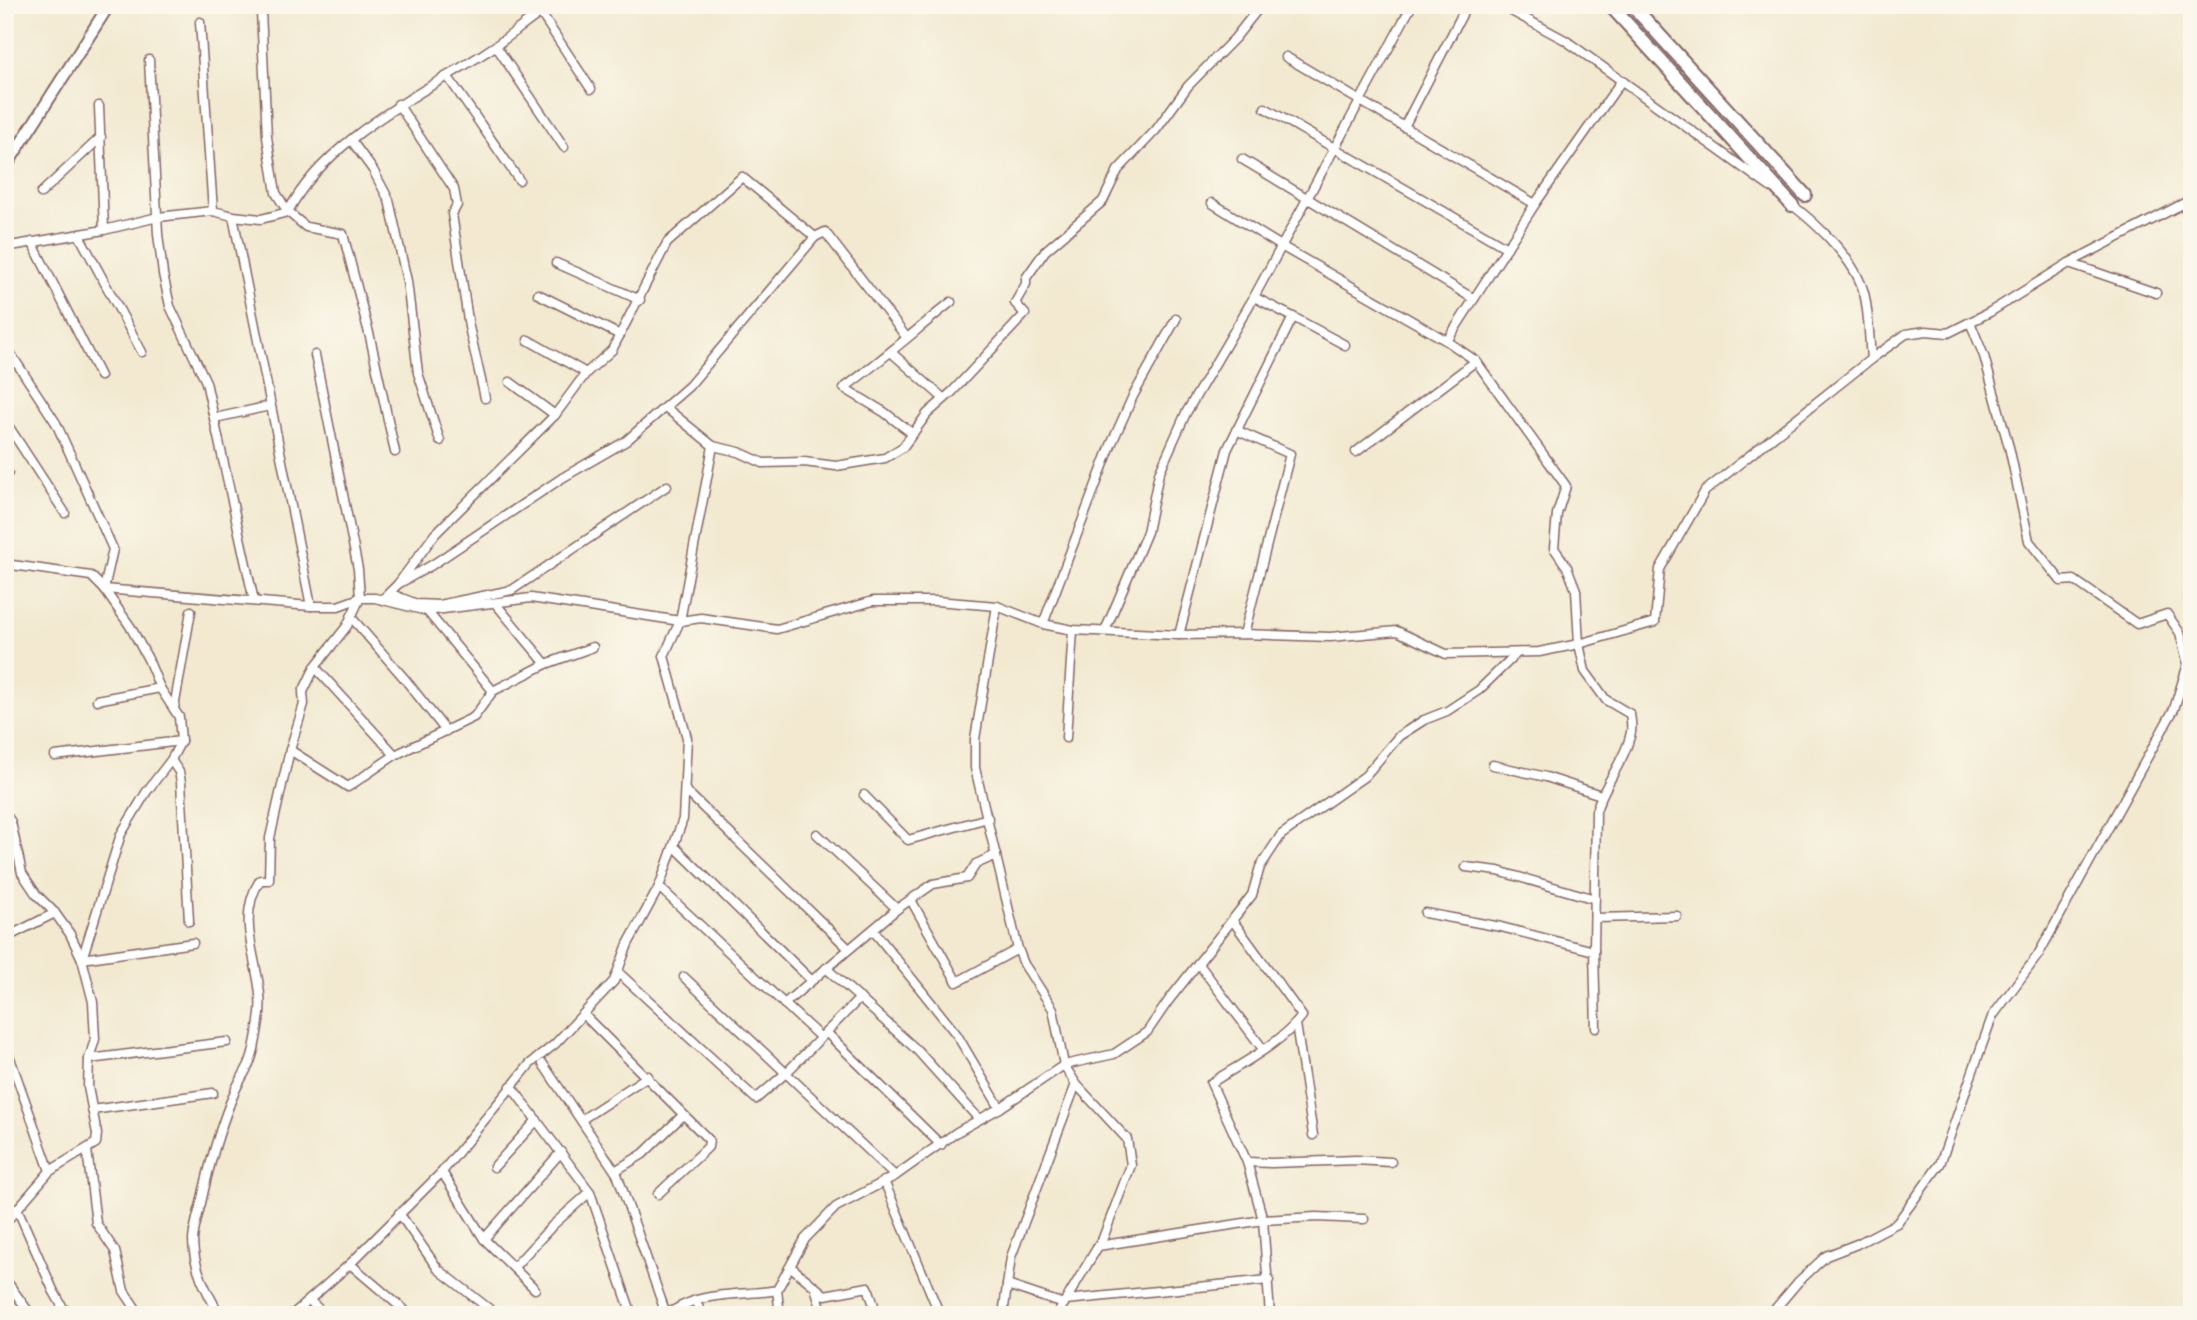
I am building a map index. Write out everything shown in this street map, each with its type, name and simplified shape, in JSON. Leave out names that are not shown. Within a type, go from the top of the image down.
[{"type":"main road","points":[[1610,5],[1792,205]]},
{"type":"main road","points":[[1632,5],[1805,195]]},
{"type":"street","points":[[5,168],[109,5]]},
{"type":"street","points":[[5,247],[79,235],[158,217],[213,211],[261,219],[288,212],[296,196],[328,160],[351,140],[398,104],[420,94],[496,46],[552,5]]},
{"type":"street","points":[[665,407],[713,446],[739,452],[763,463],[804,462],[836,466],[885,458],[903,447],[927,414],[952,392],[1025,314],[1014,303],[1026,285],[1026,278],[1045,251],[1102,201],[1118,170],[1156,130],[1188,86],[1235,38],[1261,5]]},
{"type":"street","points":[[1105,631],[1147,532],[1159,473],[1180,425],[1254,297],[1412,5]]},
{"type":"street","points":[[1404,127],[1467,5]]},
{"type":"street","points":[[1500,5],[1565,40],[1814,221],[1855,271],[1864,293],[1871,359]]},
{"type":"street","points":[[261,11],[267,138],[276,193],[288,212],[306,227],[343,234],[370,337],[395,452]]},
{"type":"street","points":[[540,12],[592,89]]},
{"type":"street","points":[[200,22],[213,211]]},
{"type":"street","points":[[496,46],[565,147]]},
{"type":"street","points":[[1286,57],[1535,204]]},
{"type":"street","points":[[149,60],[158,234],[163,274],[170,306],[206,382],[254,601]]},
{"type":"street","points":[[448,76],[519,180]]},
{"type":"street","points":[[1447,341],[1535,204],[1622,80]]},
{"type":"street","points":[[398,104],[454,189],[457,205],[452,214],[469,327],[485,398]]},
{"type":"street","points":[[99,106],[104,230]]},
{"type":"street","points":[[1265,108],[1507,248]]},
{"type":"street","points":[[41,193],[100,138]]},
{"type":"street","points":[[351,140],[373,170],[389,200],[407,281],[418,373],[440,441]]},
{"type":"street","points":[[1242,159],[1474,299]]},
{"type":"street","points":[[386,596],[435,534],[555,415],[586,373],[612,350],[667,243],[742,177],[815,237]]},
{"type":"street","points":[[386,596],[427,611],[531,598],[680,621],[701,618],[777,629],[873,601],[936,601],[997,606],[1043,624],[1073,630],[1179,635],[1331,637],[1398,631],[1446,654],[1516,654],[1579,645],[1655,622],[1660,569],[1704,491],[1871,359],[1906,334],[1926,331],[1948,333],[2069,263],[2192,199]]},
{"type":"street","points":[[1212,202],[1280,246],[1447,341],[1476,361],[1566,486],[1557,514],[1554,548],[1567,567],[1576,590],[1579,645],[1585,671],[1606,700],[1630,714],[1631,732],[1596,811],[1596,1028]]},
{"type":"street","points":[[233,216],[311,606]]},
{"type":"street","points":[[398,584],[432,565],[562,478],[626,441],[689,386],[815,237],[825,232],[907,338]]},
{"type":"street","points":[[79,235],[142,352]]},
{"type":"street","points":[[32,242],[100,376]]},
{"type":"street","points":[[556,263],[640,300]]},
{"type":"street","points":[[2069,263],[2156,293]]},
{"type":"street","points":[[538,294],[620,335]]},
{"type":"street","points":[[1254,297],[1345,345]]},
{"type":"street","points":[[913,434],[884,412],[844,388],[892,353],[951,302]]},
{"type":"street","points":[[1179,635],[1227,450],[1293,317]]},
{"type":"street","points":[[1043,624],[1111,445],[1133,396],[1176,318]]},
{"type":"street","points":[[1770,1315],[1798,1282],[1826,1256],[1857,1244],[1897,1223],[1940,1164],[1992,1017],[2038,955],[2174,709],[2188,664],[2180,633],[2167,614],[2137,624],[2074,580],[2061,581],[2029,541],[2010,451],[1984,356],[1970,322]]},
{"type":"street","points":[[528,340],[586,373]]},
{"type":"street","points":[[5,345],[56,423],[113,549],[104,589]]},
{"type":"street","points":[[892,353],[943,398]]},
{"type":"street","points":[[220,1315],[200,1275],[193,1241],[213,1155],[235,1091],[250,1061],[259,1023],[261,1007],[251,954],[249,920],[254,889],[260,880],[269,880],[270,838],[290,750],[304,704],[303,692],[315,667],[347,626],[360,598],[358,569],[315,355]]},
{"type":"street","points":[[1356,452],[1476,361]]},
{"type":"street","points":[[510,382],[555,415]]},
{"type":"street","points":[[215,418],[270,406]]},
{"type":"street","points":[[5,421],[65,513]]},
{"type":"street","points":[[1236,430],[1290,454],[1244,634]]},
{"type":"street","points":[[292,1315],[350,1264],[442,1172],[530,1064],[584,1015],[618,973],[628,944],[659,887],[683,819],[687,738],[664,656],[680,621],[713,446]]},
{"type":"street","points":[[104,589],[311,606],[338,606],[360,598],[386,596],[417,604],[439,605],[512,590],[667,486]]},
{"type":"street","points":[[5,564],[91,576],[104,589],[148,659],[160,688],[179,717],[181,741],[121,834],[82,959]]},
{"type":"street","points":[[512,590],[517,601]]},
{"type":"street","points":[[496,604],[546,664]]},
{"type":"street","points":[[997,606],[975,739],[975,768],[1018,949],[1024,964],[1053,1009],[1064,1065],[1076,1084],[1127,1139],[1131,1165],[1098,1246],[1057,1315]]},
{"type":"street","points":[[174,708],[191,611]]},
{"type":"street","points":[[427,611],[493,691]]},
{"type":"street","points":[[351,617],[446,731]]},
{"type":"street","points":[[1066,738],[1073,630]]},
{"type":"street","points":[[290,750],[348,788],[395,755],[474,717],[493,691],[546,664],[593,647]]},
{"type":"street","points":[[780,1315],[777,1290],[805,1239],[830,1213],[895,1176],[1064,1065],[1114,1054],[1147,1032],[1252,895],[1260,867],[1281,835],[1365,776],[1399,736],[1424,720],[1447,711],[1479,690],[1516,654]]},
{"type":"street","points":[[315,667],[395,755]]},
{"type":"street","points":[[97,700],[160,688]]},
{"type":"street","points":[[55,756],[181,741]]},
{"type":"street","points":[[171,760],[179,772],[181,782],[188,920]]},
{"type":"street","points":[[1493,765],[1546,777],[1601,795]]},
{"type":"street","points":[[685,790],[848,948]]},
{"type":"street","points":[[864,795],[908,839],[988,818]]},
{"type":"street","points":[[5,813],[11,822],[22,873],[70,934],[82,959],[93,1002],[95,1039],[89,1059],[88,1087],[97,1134],[96,1143],[50,1171],[5,1223]]},
{"type":"street","points":[[817,834],[897,909]]},
{"type":"street","points":[[675,847],[811,980]]},
{"type":"street","points":[[784,1004],[897,909],[933,884],[967,878],[976,864],[996,855]]},
{"type":"street","points":[[1466,867],[1498,871],[1595,899]]},
{"type":"street","points":[[659,887],[941,1145]]},
{"type":"street","points":[[911,900],[957,982],[1018,949]]},
{"type":"street","points":[[5,938],[55,913]]},
{"type":"street","points":[[1425,913],[1501,927],[1594,951]]},
{"type":"street","points":[[1595,918],[1677,916]]},
{"type":"street","points":[[1233,921],[1302,1016],[1296,1024],[1263,1049],[1211,1083],[1247,1162],[1263,1220],[1270,1315]]},
{"type":"street","points":[[873,930],[957,1035],[1000,1108]]},
{"type":"street","points":[[82,959],[193,943]]},
{"type":"street","points":[[1198,963],[1263,1049]]},
{"type":"street","points":[[826,968],[917,1051],[979,1119]]},
{"type":"street","points":[[618,973],[754,1098],[759,1098],[787,1072],[860,999]]},
{"type":"street","points":[[684,977],[895,1176]]},
{"type":"street","points":[[584,1015],[648,1076],[709,1140],[708,1147],[658,1194]]},
{"type":"street","points":[[1296,1024],[1313,1135]]},
{"type":"street","points":[[89,1059],[227,1042]]},
{"type":"street","points":[[5,1044],[50,1171]]},
{"type":"street","points":[[543,1064],[615,1171],[666,1314],[695,1300],[777,1290]]},
{"type":"street","points":[[580,1120],[648,1076]]},
{"type":"street","points":[[1003,1315],[1011,1257],[1076,1084]]},
{"type":"street","points":[[511,1086],[590,1192],[632,1315]]},
{"type":"street","points":[[92,1110],[213,1093]]},
{"type":"street","points":[[615,1171],[643,1154],[681,1117]]},
{"type":"street","points":[[494,1167],[537,1120]]},
{"type":"street","points":[[87,1150],[96,1223],[115,1251],[124,1291],[140,1315]]},
{"type":"street","points":[[484,1239],[561,1152]]},
{"type":"street","points":[[1247,1162],[1391,1162]]},
{"type":"street","points":[[442,1172],[484,1239],[535,1289]]},
{"type":"street","points":[[884,1181],[940,1315]]},
{"type":"street","points":[[514,1267],[553,1225],[590,1192]]},
{"type":"street","points":[[17,1208],[67,1315]]},
{"type":"street","points":[[399,1213],[438,1269],[497,1315]]},
{"type":"street","points":[[1098,1246],[1263,1220],[1316,1217],[1364,1219]]},
{"type":"street","points":[[350,1264],[410,1315]]},
{"type":"street","points":[[791,1266],[825,1295],[868,1287],[877,1315]]},
{"type":"street","points":[[5,1279],[30,1315]]},
{"type":"street","points":[[1007,1285],[1065,1302],[1269,1280]]},
{"type":"street","points":[[815,1287],[823,1315]]},
{"type":"street","points":[[309,1300],[325,1315]]},
{"type":"street","points":[[695,1300],[702,1315]]}]
